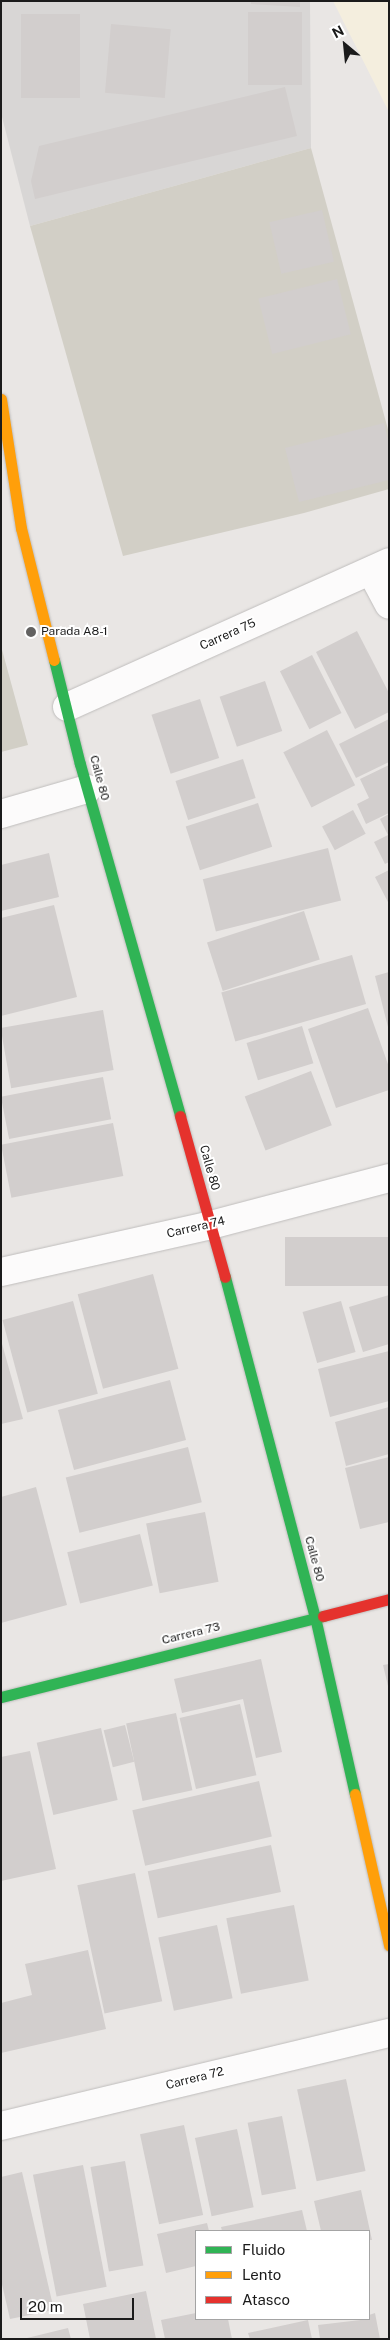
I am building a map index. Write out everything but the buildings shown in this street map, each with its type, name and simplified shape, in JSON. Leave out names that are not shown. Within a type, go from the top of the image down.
[{"type":"street","name":"Calle 80","points":[[1,399],[22,528],[87,789],[211,1225],[315,1617],[389,1945]]},
{"type":"street","name":"Carrera 75","points":[[67,707],[380,566]]},
{"type":"street","points":[[380,566],[389,605]]},
{"type":"street","points":[[1,814],[87,789]]},
{"type":"street","name":"Carrera 74","points":[[1,1272],[211,1225],[389,1178]]},
{"type":"street","name":"Carrera 73","points":[[1,1696],[389,1599]]},
{"type":"street","name":"Carrera 72","points":[[1,2126],[389,2033]]},
{"type":"shaded area","points":[[1,1],[310,1],[311,148],[30,226],[1,113]]},
{"type":"shaded area","points":[[333,1],[389,1],[389,112]]},
{"type":"shaded area","points":[[311,148],[389,433],[389,489],[304,513],[123,556],[30,226]]},
{"type":"shaded area","points":[[1,646],[28,745],[1,752]]},
{"type":"traffic: fast","points":[[54,660],[80,764],[180,1116]]},
{"type":"traffic: fast","points":[[225,1277],[315,1617],[355,1794]]},
{"type":"traffic: fast","points":[[1,1697],[323,1616]]},
{"type":"traffic: slow","points":[[1,399],[21,528],[54,660]]},
{"type":"traffic: slow","points":[[355,1794],[389,1945]]},
{"type":"traffic: jam","points":[[180,1116],[225,1277]]},
{"type":"traffic: jam","points":[[323,1616],[389,1599]]},
{"type":"place","name":"Parada A8-1","points":[[31,632]]}]
